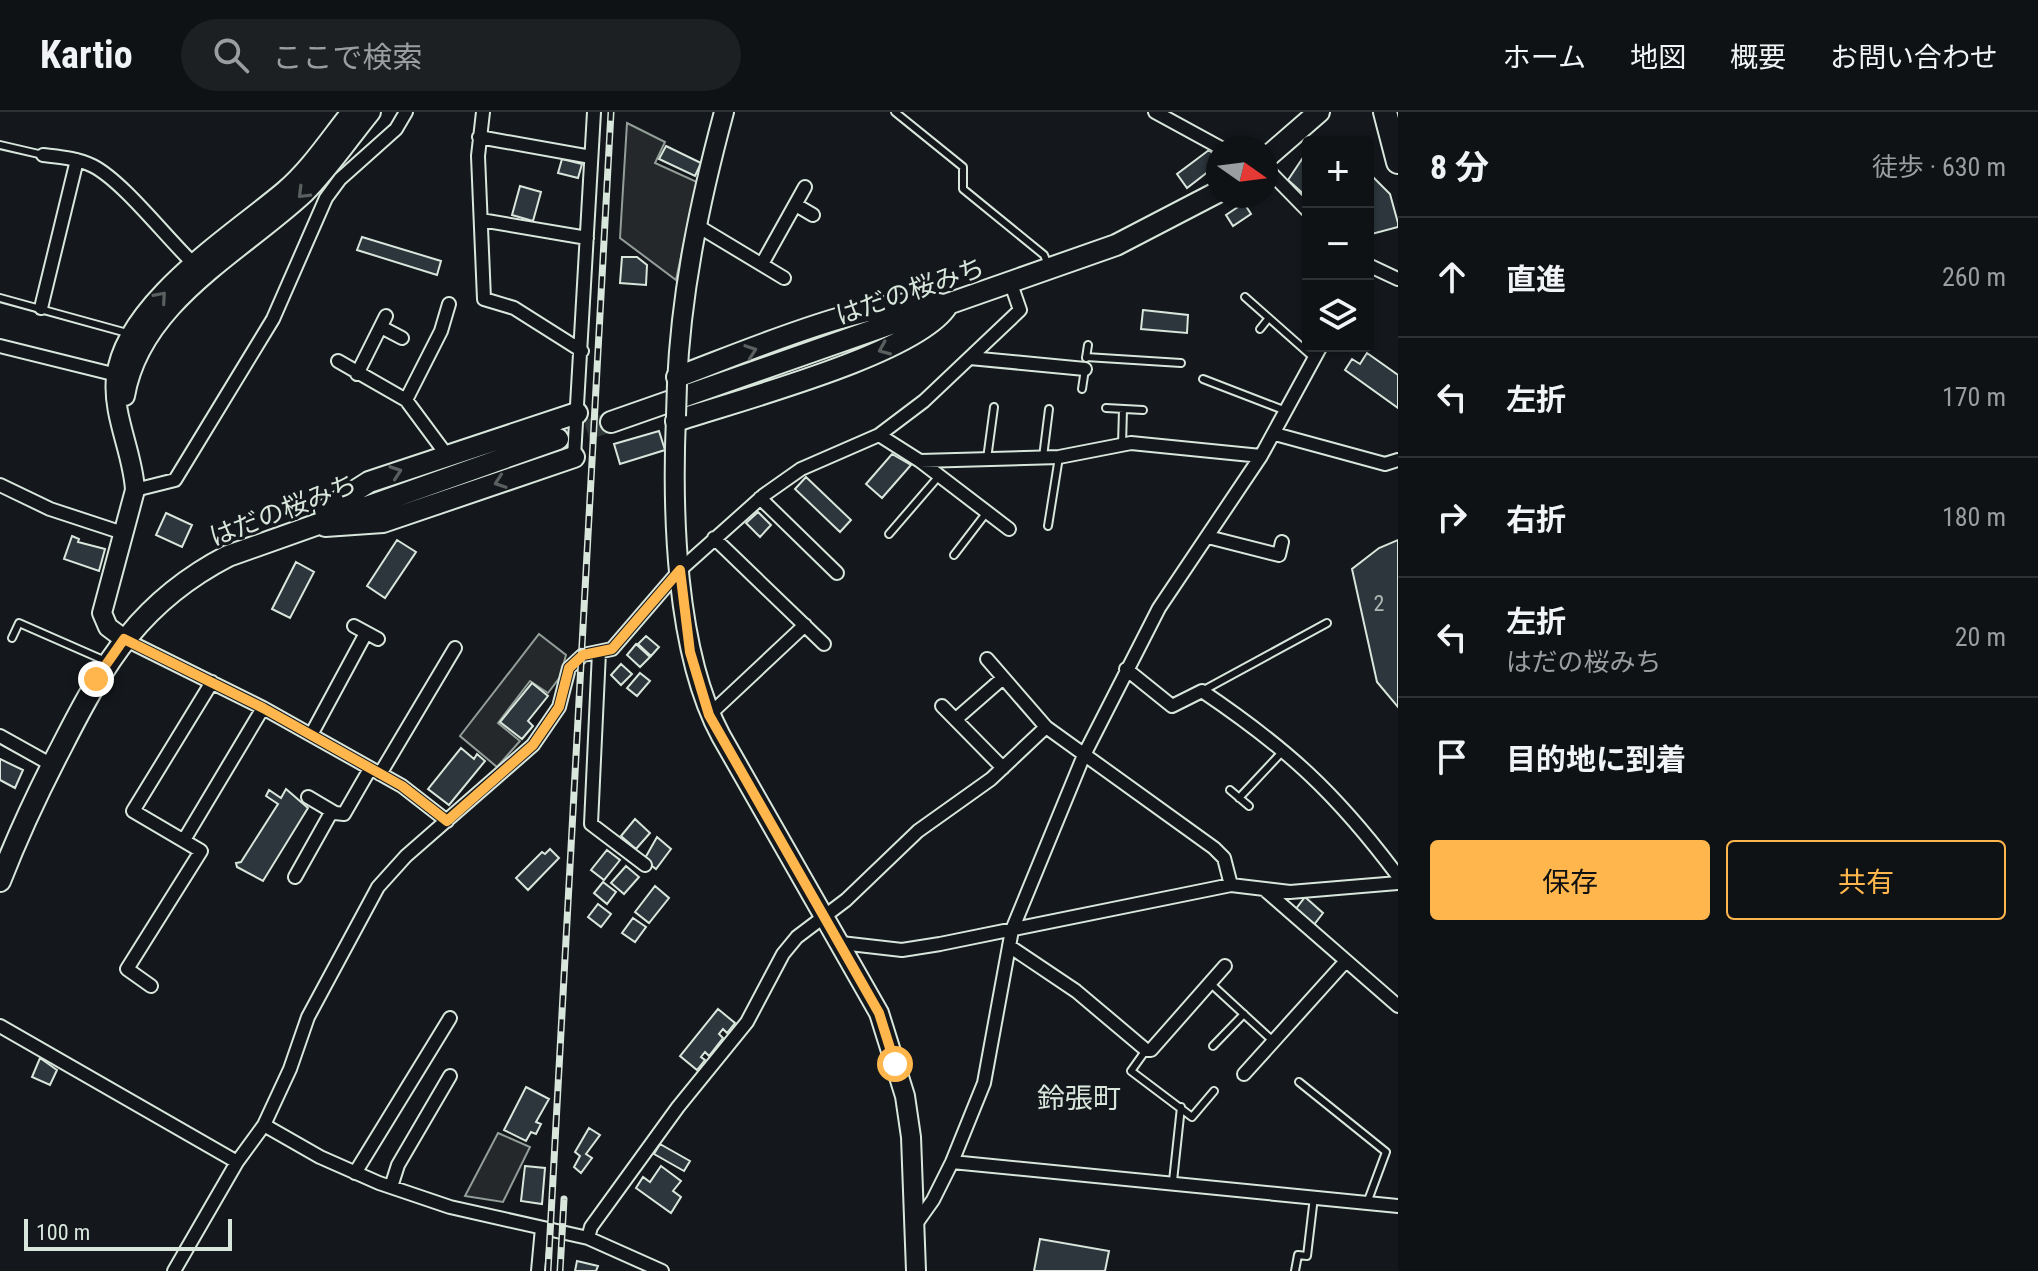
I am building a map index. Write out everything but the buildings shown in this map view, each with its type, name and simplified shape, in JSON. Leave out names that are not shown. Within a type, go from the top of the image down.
[{"type":"highway","points":[[1385,112],[1398,162]]},
{"type":"main road","points":[[1278,148],[1319,112]]},
{"type":"main road","name":"はだの桜みち","points":[[611,422],[1050,270],[1116,245],[1206,198]]},
{"type":"main road","points":[[676,418],[889,349],[941,316],[947,306],[933,301],[862,312],[677,380]]},
{"type":"main road","points":[[306,526],[369,482],[577,413]]},
{"type":"main road","name":"はだの桜みち","points":[[0,881],[52,765],[108,662],[124,639],[164,596],[197,572],[228,556],[558,439]]},
{"type":"main road","points":[[306,526],[383,522],[574,457]]},
{"type":"street","points":[[135,490],[175,480],[273,319],[326,198],[327,168],[351,112]]},
{"type":"street","points":[[371,112],[327,168],[284,211],[199,269],[132,335],[122,376],[127,445],[135,490],[102,613],[108,627],[124,639],[311,735],[375,772],[447,821]]},
{"type":"street","points":[[327,168],[396,129],[406,112]]},
{"type":"street","points":[[483,112],[479,137],[484,299],[514,308],[582,351]]},
{"type":"street","points":[[574,457],[594,112]]},
{"type":"street","points":[[724,112],[696,225],[677,380],[680,570],[690,652],[709,715],[879,1013],[905,1096],[916,1224],[916,1271]]},
{"type":"street","points":[[1155,112],[1206,140]]},
{"type":"street","points":[[479,137],[591,157]]},
{"type":"street","points":[[43,155],[77,160],[95,167],[119,185],[199,269]]},
{"type":"street","points":[[41,308],[77,160]]},
{"type":"street","points":[[1278,180],[1305,208]]},
{"type":"street","points":[[762,264],[805,187]]},
{"type":"street","points":[[796,205],[813,215]]},
{"type":"street","points":[[481,220],[587,238]]},
{"type":"street","points":[[696,225],[784,278]]},
{"type":"street","points":[[1374,268],[1398,279]]},
{"type":"street","points":[[122,376],[199,269]]},
{"type":"street","points":[[174,1271],[237,1162],[264,1125],[290,1069],[308,1017],[378,887],[406,856],[533,745],[559,707],[569,668],[583,655],[612,649],[680,570],[760,498],[801,469],[879,435],[924,401],[1020,310],[1011,284]]},
{"type":"street","points":[[406,400],[441,331],[449,304]]},
{"type":"street","points":[[357,374],[383,321],[402,338]]},
{"type":"street","points":[[0,346],[122,376]]},
{"type":"street","points":[[916,1224],[952,1162],[984,1083],[1012,930],[1084,755],[1159,608],[1275,434],[1318,352]]},
{"type":"street","points":[[970,358],[1086,363]]},
{"type":"street","points":[[338,361],[406,400],[446,454]]},
{"type":"street","points":[[1275,434],[1385,464],[1398,460]]},
{"type":"street","points":[[879,435],[920,461],[1009,529]]},
{"type":"street","points":[[920,461],[1059,457],[1122,445],[1261,456]]},
{"type":"street","points":[[0,485],[50,509],[123,533]]},
{"type":"street","points":[[760,498],[837,573]]},
{"type":"street","points":[[1208,537],[1282,553]]},
{"type":"street","points":[[714,538],[824,644]]},
{"type":"street","points":[[709,715],[805,625]]},
{"type":"street","points":[[311,735],[335,678],[372,636],[354,626]]},
{"type":"street","points":[[308,797],[332,811],[344,814],[426,710],[455,648]]},
{"type":"street","points":[[599,652],[591,824],[645,865]]},
{"type":"street","points":[[987,659],[1046,727],[1214,848],[1224,858],[1231,885]]},
{"type":"street","points":[[1126,669],[1172,706],[1202,691],[1284,750],[1329,789],[1398,876]]},
{"type":"street","points":[[956,719],[1003,678]]},
{"type":"street","points":[[151,986],[127,969],[201,851],[133,811],[212,682]]},
{"type":"street","points":[[942,706],[1003,768]]},
{"type":"street","points":[[184,840],[263,708]]},
{"type":"street","points":[[588,1238],[591,1227],[678,1107],[747,1022],[783,954],[797,937],[825,918],[918,831],[966,799],[1003,768],[1046,727]]},
{"type":"street","points":[[0,736],[52,765]]},
{"type":"street","points":[[302,871],[332,811]]},
{"type":"street","points":[[841,943],[902,950],[1231,885],[1265,890],[1398,883]]},
{"type":"street","points":[[1265,890],[1398,1006]]},
{"type":"street","points":[[1009,946],[1076,991],[1146,1050],[1151,1050],[1225,966]]},
{"type":"street","points":[[1244,1074],[1345,962]]},
{"type":"street","points":[[355,1173],[387,1110],[422,1052],[450,1018]]},
{"type":"street","points":[[0,1026],[237,1162]]},
{"type":"street","points":[[391,1187],[398,1165],[440,1104],[450,1076]]},
{"type":"street","points":[[264,1125],[355,1173],[391,1187],[450,1207],[588,1238],[662,1271]]},
{"type":"street","points":[[952,1162],[1173,1181],[1398,1206]]},
{"type":"street","points":[[538,1271],[542,1228]]},
{"type":"lane","points":[[895,112],[963,167],[963,189],[1044,255],[1050,270]]},
{"type":"lane","points":[[0,145],[43,155]]},
{"type":"lane","points":[[1245,297],[1315,359]]},
{"type":"lane","points":[[0,298],[132,335]]},
{"type":"lane","points":[[1260,329],[1268,319]]},
{"type":"lane","points":[[1082,389],[1088,345]]},
{"type":"lane","points":[[1086,363],[1181,363]]},
{"type":"lane","points":[[1216,382],[1219,372]]},
{"type":"lane","points":[[1203,379],[1287,412]]},
{"type":"lane","points":[[987,460],[994,407]]},
{"type":"lane","points":[[1106,408],[1143,410]]},
{"type":"lane","points":[[1043,458],[1049,409]]},
{"type":"lane","points":[[1122,445],[1123,409]]},
{"type":"lane","points":[[1048,526],[1059,457]]},
{"type":"lane","points":[[889,534],[939,476]]},
{"type":"lane","points":[[954,555],[987,512]]},
{"type":"lane","points":[[12,638],[19,623],[108,662]]},
{"type":"lane","points":[[1202,691],[1327,623]]},
{"type":"lane","points":[[1239,798],[1284,750]]},
{"type":"lane","points":[[1230,790],[1249,806]]},
{"type":"lane","points":[[1210,983],[1273,1041]]},
{"type":"lane","points":[[1213,1046],[1244,1014]]},
{"type":"lane","points":[[1146,1050],[1131,1071],[1192,1117],[1214,1091]]},
{"type":"lane","points":[[1299,1082],[1386,1152],[1367,1203]]},
{"type":"lane","points":[[1173,1181],[1181,1107]]},
{"type":"lane","points":[[1295,1271],[1298,1255],[1307,1256],[1314,1197]]},
{"type":"shaded area","points":[[627,123],[665,142],[655,163],[697,182],[676,280],[620,238]]},
{"type":"shaded area","points":[[539,634],[566,655],[560,677],[548,693],[530,681],[498,723],[520,741],[497,767],[460,736]]},
{"type":"shaded area","points":[[498,1133],[530,1147],[503,1202],[465,1196]]},
{"type":"tunnel","points":[[558,439],[611,422]]},
{"type":"railway","points":[[548,1271],[611,112]]},
{"type":"railway","points":[[560,1271],[564,1199]]},
{"type":"district","name":"鈴張町","points":[[1079,1098]]},
{"type":"route","points":[[96,679],[124,639],[263,708],[402,786],[447,821],[533,745],[559,707],[569,668],[583,655],[612,649],[680,570],[690,652],[709,715],[879,1013],[895,1064]]}]
